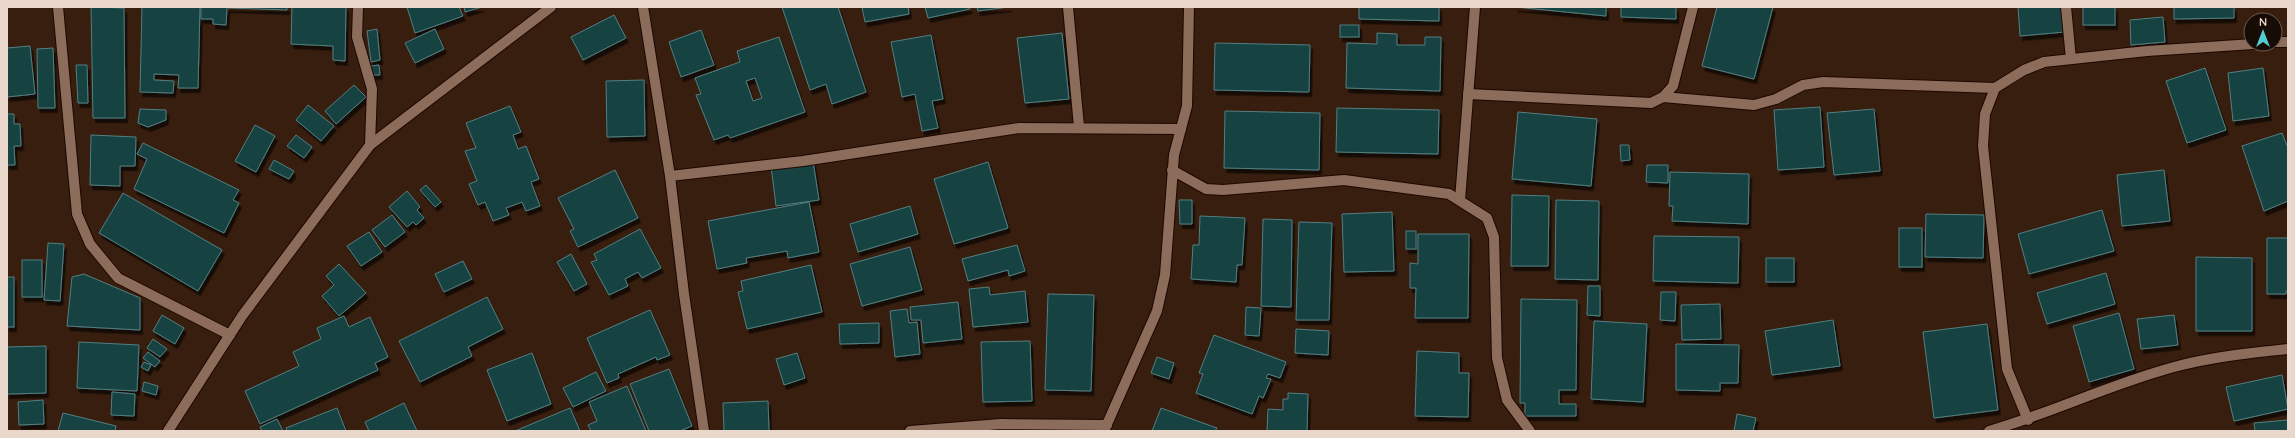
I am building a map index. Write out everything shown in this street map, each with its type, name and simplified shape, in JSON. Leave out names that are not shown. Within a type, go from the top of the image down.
[{"type":"street","points":[[58,7],[77,214],[90,244],[118,278],[230,335]]},
{"type":"street","points":[[358,7],[357,38],[372,89],[370,146]]},
{"type":"street","points":[[168,431],[242,316],[370,146],[551,7]]},
{"type":"street","points":[[643,7],[670,176],[683,287],[704,431]]},
{"type":"street","points":[[1068,7],[1079,127]]},
{"type":"street","points":[[910,431],[1001,424],[1105,428],[1157,311],[1165,275],[1172,170],[1176,142],[1187,106],[1189,7]]},
{"type":"street","points":[[1460,200],[1475,7]]},
{"type":"street","points":[[1468,94],[1652,103],[1663,97],[1673,86],[1693,7]]},
{"type":"street","points":[[2066,7],[2071,59]]},
{"type":"street","points":[[1663,97],[1754,105],[1776,99],[1802,85],[1830,82],[1995,88],[2024,70],[2044,62],[2146,51],[2243,45]]},
{"type":"street","points":[[1995,88],[1985,114],[1982,146],[2008,369],[2028,420]]},
{"type":"street","points":[[670,176],[803,161],[1019,128],[1181,128]]},
{"type":"street","points":[[1172,170],[1206,189],[1223,190],[1344,180],[1449,194],[1487,218],[1494,236],[1499,366],[1507,400],[1530,431]]},
{"type":"street","points":[[1989,431],[2028,420],[2123,383],[2173,367],[2226,355],[2288,349]]},
{"type":"building","points":[[91,7],[124,8],[125,118],[93,118]]},
{"type":"building","points":[[142,7],[200,7],[198,88],[178,88],[179,75],[154,74],[154,80],[174,81],[173,93],[140,92]]},
{"type":"building","points":[[201,7],[287,7],[287,10],[227,8],[226,25],[213,24],[213,19],[201,19]]},
{"type":"building","points":[[292,7],[346,7],[345,61],[333,60],[333,46],[291,44]]},
{"type":"building","points":[[407,7],[459,7],[463,16],[415,33]]},
{"type":"building","points":[[464,7],[482,7],[465,12]]},
{"type":"building","points":[[782,7],[838,7],[866,92],[832,104],[826,84],[810,90]]},
{"type":"building","points":[[862,7],[908,7],[909,14],[865,22]]},
{"type":"building","points":[[925,7],[969,7],[970,9],[928,18]]},
{"type":"building","points":[[977,7],[1009,7],[978,11]]},
{"type":"building","points":[[1359,7],[1439,7],[1439,21],[1359,19]]},
{"type":"building","points":[[1515,7],[1606,7],[1606,16]]},
{"type":"building","points":[[1621,7],[1676,7],[1676,19],[1621,17]]},
{"type":"building","points":[[1717,7],[1773,7],[1754,79],[1702,66]]},
{"type":"building","points":[[2018,7],[2062,7],[2065,32],[2020,36]]},
{"type":"building","points":[[2083,7],[2115,7],[2115,25],[2083,25]]},
{"type":"building","points":[[2174,7],[2234,7],[2234,18],[2174,19]]},
{"type":"building","points":[[614,15],[626,38],[583,60],[571,37]]},
{"type":"building","points":[[2163,17],[2165,42],[2131,45],[2130,20]]},
{"type":"building","points":[[1340,25],[1359,25],[1359,37],[1340,37]]},
{"type":"building","points":[[377,29],[380,60],[371,62],[367,31]]},
{"type":"building","points":[[435,29],[444,49],[415,63],[405,43]]},
{"type":"building","points":[[701,30],[714,65],[681,77],[669,42]]},
{"type":"building","points":[[1062,33],[1069,99],[1025,103],[1017,38]]},
{"type":"building","points":[[1377,33],[1397,34],[1397,45],[1425,45],[1425,37],[1441,37],[1440,91],[1346,88],[1347,43],[1377,44]]},
{"type":"building","points":[[931,35],[943,99],[932,101],[938,128],[922,131],[915,94],[902,97],[891,42]]},
{"type":"building","points":[[779,37],[805,112],[730,138],[728,135],[714,140],[696,95],[701,94],[695,78],[740,62],[737,51]],"holes":[[[755,78],[762,98],[753,101],[746,81]]]},
{"type":"building","points":[[1215,43],[1310,45],[1309,92],[1214,90]]},
{"type":"building","points":[[30,46],[35,94],[7,97],[7,48]]},
{"type":"building","points":[[53,48],[55,108],[38,108],[37,49]]},
{"type":"building","points":[[76,65],[87,65],[88,103],[78,103]]},
{"type":"building","points":[[379,65],[380,75],[371,75],[370,66]]},
{"type":"building","points":[[2205,68],[2226,130],[2187,143],[2166,81]]},
{"type":"building","points":[[2263,68],[2269,116],[2233,121],[2228,73]]},
{"type":"building","points":[[644,80],[645,136],[607,137],[606,81]]},
{"type":"building","points":[[354,85],[366,97],[336,124],[325,111]]},
{"type":"building","points":[[308,105],[334,126],[321,141],[296,120]]},
{"type":"building","points":[[510,106],[521,132],[513,135],[518,149],[526,146],[539,179],[531,182],[540,206],[526,211],[522,202],[506,208],[509,215],[493,221],[485,202],[478,205],[469,184],[477,181],[465,151],[476,148],[466,123]]},
{"type":"building","points":[[1820,107],[1824,167],[1778,170],[1774,110]]},
{"type":"building","points":[[1337,108],[1439,110],[1438,154],[1336,152]]},
{"type":"building","points":[[140,109],[166,110],[166,120],[148,127],[138,123]]},
{"type":"building","points":[[1874,109],[1880,171],[1834,175],[1827,113]]},
{"type":"building","points":[[1225,111],[1320,113],[1319,170],[1224,168]]},
{"type":"building","points":[[1518,112],[1597,119],[1591,186],[1512,179]]},
{"type":"building","points":[[7,114],[14,114],[14,124],[20,124],[21,146],[14,146],[15,165],[7,165]]},
{"type":"building","points":[[255,125],[275,136],[256,172],[235,161]]},
{"type":"building","points":[[2282,133],[2288,148],[2288,201],[2264,211],[2242,146]]},
{"type":"building","points":[[91,135],[136,137],[135,166],[120,166],[120,186],[90,185]]},
{"type":"building","points":[[296,135],[312,147],[304,158],[287,146]]},
{"type":"building","points":[[143,143],[239,190],[233,200],[239,203],[224,233],[134,189],[147,159],[137,154]]},
{"type":"building","points":[[1620,145],[1629,145],[1630,160],[1621,161]]},
{"type":"building","points":[[274,160],[294,171],[289,179],[269,169]]},
{"type":"building","points":[[813,161],[819,200],[776,206],[771,166]]},
{"type":"building","points":[[988,162],[1008,228],[954,244],[934,179]]},
{"type":"building","points":[[1647,165],[1668,165],[1668,183],[1646,182]]},
{"type":"building","points":[[615,170],[638,218],[578,247],[570,231],[574,229],[558,198]]},
{"type":"building","points":[[2164,170],[2170,221],[2122,226],[2117,175]]},
{"type":"building","points":[[1670,172],[1749,174],[1748,224],[1672,221],[1673,206],[1669,206]]},
{"type":"building","points":[[426,185],[441,202],[435,207],[420,190]]},
{"type":"building","points":[[407,191],[420,207],[417,210],[424,218],[416,225],[413,222],[407,227],[389,207]]},
{"type":"building","points":[[123,193],[222,250],[198,291],[99,233]]},
{"type":"building","points":[[1512,195],[1549,196],[1548,266],[1511,266]]},
{"type":"building","points":[[1179,200],[1192,200],[1192,224],[1180,224]]},
{"type":"building","points":[[1556,200],[1599,201],[1598,280],[1555,279]]},
{"type":"building","points":[[809,202],[819,252],[788,258],[787,251],[746,258],[747,263],[717,269],[708,221]]},
{"type":"building","points":[[910,206],[918,234],[858,252],[850,224]]},
{"type":"building","points":[[2102,210],[2114,251],[2029,274],[2018,234]]},
{"type":"building","points":[[1392,212],[1394,271],[1344,272],[1342,214]]},
{"type":"building","points":[[1926,214],[1984,215],[1983,258],[1925,257]]},
{"type":"building","points":[[392,215],[405,232],[385,247],[372,230]]},
{"type":"building","points":[[1200,216],[1245,218],[1242,265],[1237,265],[1236,282],[1191,279],[1193,245],[1199,245]]},
{"type":"building","points":[[1263,219],[1292,220],[1291,307],[1261,306]]},
{"type":"building","points":[[1299,222],[1332,223],[1329,320],[1296,320]]},
{"type":"building","points":[[1899,228],[1922,228],[1922,267],[1899,267]]},
{"type":"building","points":[[640,229],[661,268],[642,278],[638,272],[625,279],[628,286],[609,295],[591,262],[597,260],[594,254]]},
{"type":"building","points":[[1406,231],[1416,231],[1416,249],[1406,249]]},
{"type":"building","points":[[369,232],[382,252],[361,266],[347,246]]},
{"type":"building","points":[[1418,234],[1469,234],[1468,318],[1415,318],[1416,288],[1410,288],[1410,263],[1418,264]]},
{"type":"building","points":[[1654,236],[1739,237],[1738,283],[1653,281]]},
{"type":"building","points":[[2267,238],[2288,238],[2288,291],[2286,291],[2286,294],[2267,294]]},
{"type":"building","points":[[48,243],[64,244],[60,301],[44,300]]},
{"type":"building","points":[[1017,245],[1025,271],[1009,276],[1008,270],[968,281],[962,259]]},
{"type":"building","points":[[910,247],[922,290],[862,306],[850,264]]},
{"type":"building","points":[[571,254],[587,284],[574,291],[557,262]]},
{"type":"building","points":[[2196,257],[2252,258],[2252,331],[2196,331]]},
{"type":"building","points":[[1766,258],[1794,258],[1794,282],[1766,282]]},
{"type":"building","points":[[22,260],[42,260],[42,297],[22,297]]},
{"type":"building","points":[[463,261],[472,279],[444,292],[435,274]]},
{"type":"building","points":[[339,264],[366,293],[339,316],[322,296],[334,285],[326,276]]},
{"type":"building","points":[[811,265],[822,312],[747,329],[738,292],[743,291],[741,281]]},
{"type":"building","points":[[2106,273],[2115,304],[2047,324],[2037,293]]},
{"type":"building","points":[[84,274],[140,298],[140,330],[67,326],[72,277]]},
{"type":"building","points":[[7,277],[14,277],[14,327],[7,327]]},
{"type":"building","points":[[1588,286],[1600,286],[1600,316],[1587,315]]},
{"type":"building","points":[[989,287],[990,295],[1025,291],[1028,322],[973,327],[969,289]]},
{"type":"building","points":[[1661,292],[1676,292],[1675,321],[1660,320]]},
{"type":"building","points":[[1048,294],[1094,295],[1091,391],[1045,390]]},
{"type":"building","points":[[487,297],[503,329],[468,347],[472,356],[420,382],[399,341]]},
{"type":"building","points":[[1521,299],[1577,300],[1576,390],[1559,390],[1559,404],[1576,404],[1576,416],[1525,416],[1525,403],[1520,403]]},
{"type":"building","points":[[958,302],[962,339],[923,343],[921,320],[911,320],[910,307]]},
{"type":"building","points":[[1720,304],[1721,339],[1682,340],[1681,305]]},
{"type":"building","points":[[1246,307],[1261,308],[1259,336],[1245,335]]},
{"type":"building","points":[[907,309],[909,323],[917,322],[920,354],[895,357],[890,311]]},
{"type":"building","points":[[650,310],[670,355],[657,360],[656,357],[618,374],[619,378],[607,383],[587,338]]},
{"type":"building","points":[[2119,313],[2134,369],[2089,382],[2073,326]]},
{"type":"building","points":[[162,315],[184,328],[175,344],[153,331]]},
{"type":"building","points":[[2174,315],[2178,345],[2141,349],[2137,319]]},
{"type":"building","points":[[344,316],[349,327],[370,317],[388,357],[375,363],[378,370],[260,424],[245,391],[299,366],[293,352],[321,339],[317,328]]},
{"type":"building","points":[[1833,320],[1840,366],[1772,375],[1765,331]]},
{"type":"building","points":[[1594,321],[1647,324],[1643,402],[1591,399]]},
{"type":"building","points":[[879,323],[879,343],[840,344],[839,324]]},
{"type":"building","points":[[1987,324],[1998,410],[1934,418],[1923,332]]},
{"type":"building","points":[[1296,329],[1329,331],[1328,355],[1295,353]]},
{"type":"building","points":[[1214,335],[1286,362],[1280,378],[1268,374],[1266,378],[1271,379],[1263,398],[1259,396],[1252,414],[1196,393],[1203,374],[1199,373]]},
{"type":"building","points":[[153,339],[167,349],[160,357],[147,348]]},
{"type":"building","points":[[1030,341],[1032,401],[983,402],[981,342]]},
{"type":"building","points":[[79,342],[139,345],[137,391],[77,388]]},
{"type":"building","points":[[1676,344],[1739,345],[1738,383],[1720,383],[1720,391],[1676,390]]},
{"type":"building","points":[[46,346],[46,393],[7,394],[7,347]]},
{"type":"building","points":[[1417,351],[1459,353],[1459,373],[1469,373],[1468,417],[1415,416]]},
{"type":"building","points":[[148,352],[160,361],[155,367],[143,358]]},
{"type":"building","points":[[532,353],[551,404],[507,421],[487,370]]},
{"type":"building","points":[[797,353],[805,378],[784,385],[776,359]]},
{"type":"building","points":[[1157,357],[1174,363],[1169,379],[1151,373]]},
{"type":"building","points":[[144,362],[151,365],[148,371],[141,367]]},
{"type":"building","points":[[669,369],[692,426],[680,431],[649,431],[630,384]]},
{"type":"building","points":[[596,372],[606,391],[573,407],[563,388]]},
{"type":"building","points":[[2282,375],[2288,409],[2234,421],[2226,387]]},
{"type":"building","points":[[144,382],[158,386],[156,395],[142,391]]},
{"type":"building","points":[[627,386],[646,431],[591,431],[588,425],[597,421],[589,402]]},
{"type":"building","points":[[112,392],[135,394],[134,416],[111,415]]},
{"type":"building","points":[[1288,393],[1308,394],[1307,431],[1267,431],[1268,409],[1283,410],[1283,399],[1288,399]]},
{"type":"building","points":[[43,400],[44,424],[19,425],[18,402]]},
{"type":"building","points":[[768,401],[769,431],[724,431],[723,403]]},
{"type":"building","points":[[404,403],[417,431],[369,431],[365,422]]},
{"type":"building","points":[[337,408],[346,431],[287,431],[286,428]]},
{"type":"building","points":[[570,408],[580,431],[515,431]]},
{"type":"building","points":[[1161,408],[1217,428],[1215,431],[1152,431]]},
{"type":"building","points":[[63,413],[116,426],[115,431],[58,431]]},
{"type":"building","points":[[1737,414],[1756,418],[1753,431],[1734,431]]},
{"type":"building","points":[[277,419],[283,431],[262,431],[260,427]]},
{"type":"building","points":[[2288,420],[2288,431],[2255,431],[2254,423]]}]
